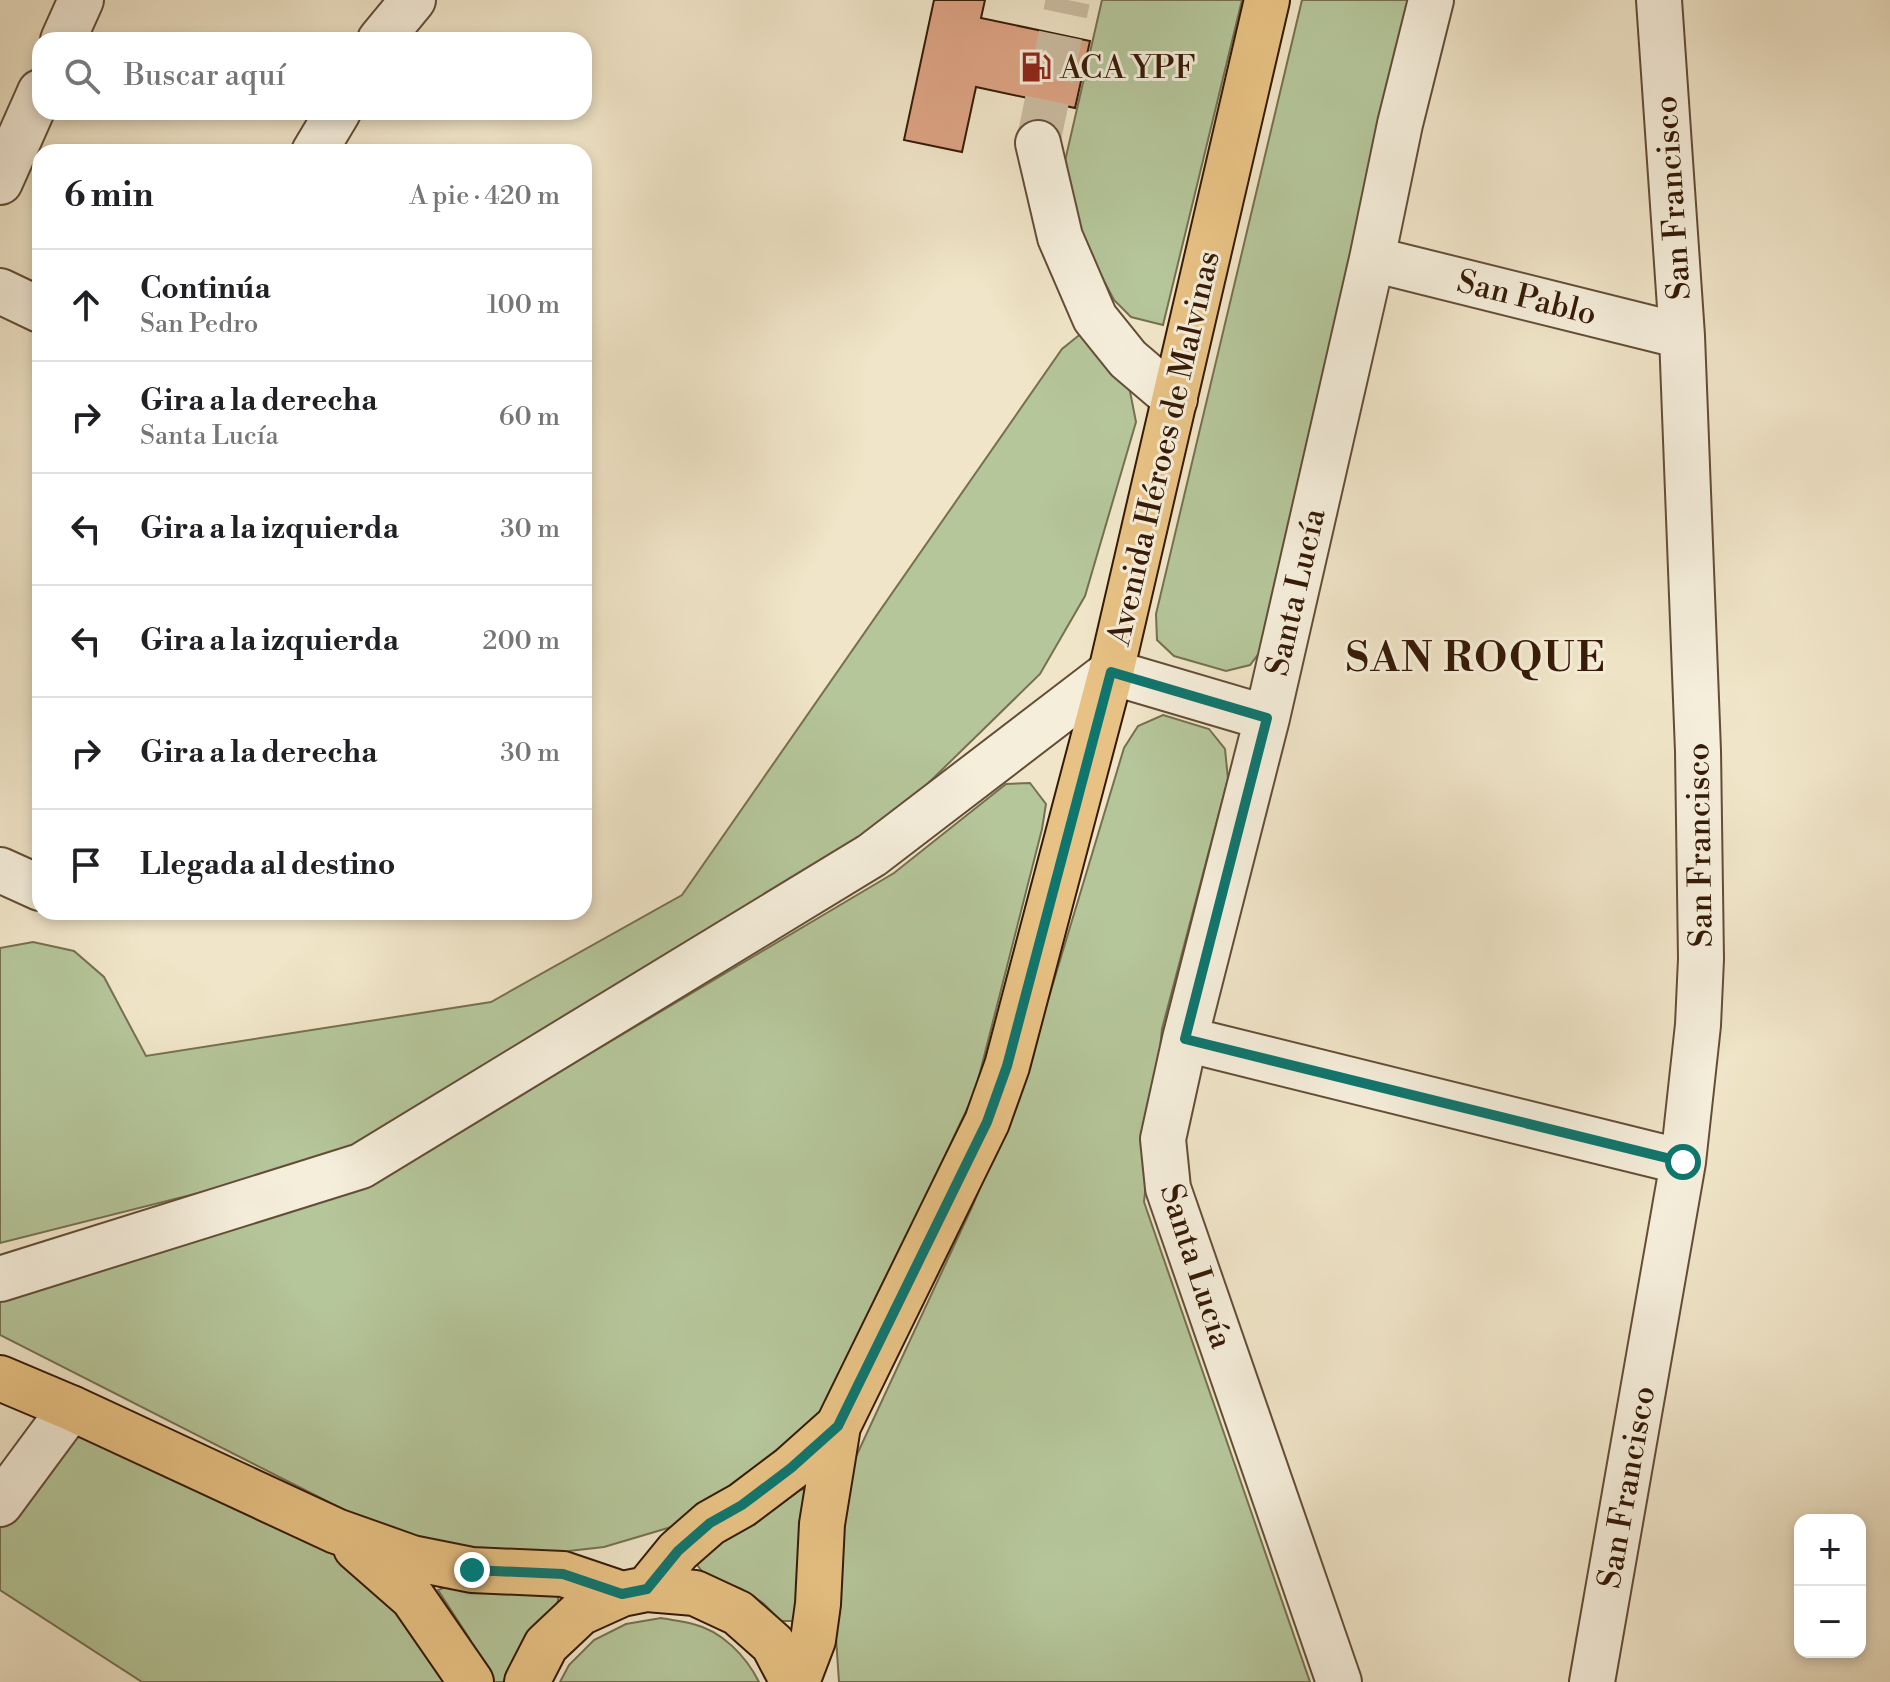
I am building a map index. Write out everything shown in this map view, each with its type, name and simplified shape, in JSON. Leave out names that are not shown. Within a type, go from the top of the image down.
[{"type":"main road","name":"Avenida Héroes de Malvinas","points":[[795,1682],[813,1640],[822,1524],[838,1426],[987,1122],[1007,1066],[1111,672],[1267,0]]},
{"type":"main road","points":[[0,1378],[336,1531],[412,1558],[472,1570],[563,1574],[634,1592],[695,1593],[738,1613],[773,1644],[795,1682]]},
{"type":"main road","name":"Avenida Héroes de Malvinas","points":[[634,1592],[710,1523],[767,1487],[838,1426]]},
{"type":"main road","points":[[336,1531],[413,1598],[471,1682]]},
{"type":"main road","points":[[527,1682],[546,1645],[580,1613],[634,1592]]},
{"type":"street","points":[[67,32],[81,0]]},
{"type":"street","points":[[387,32],[413,0]]},
{"type":"street","name":"Santa Lucía","points":[[1339,1682],[1168,1188],[1163,1139],[1185,1039],[1267,718],[1400,124],[1431,0]]},
{"type":"street","name":"San Francisco","points":[[1592,1682],[1683,1162],[1698,1025],[1701,959],[1698,751],[1682,336],[1659,0]]},
{"type":"street","points":[[0,182],[32,110]]},
{"type":"street","points":[[319,144],[333,120]]},
{"type":"street","points":[[1038,143],[1060,237],[1095,318],[1128,359],[1175,399]]},
{"type":"street","name":"San Pablo","points":[[1372,259],[1682,336]]},
{"type":"street","points":[[0,291],[32,306]]},
{"type":"street","points":[[0,1279],[361,1166],[872,855],[1111,672],[1267,718]]},
{"type":"street","points":[[0,870],[32,884]]},
{"type":"street","points":[[1185,1039],[1683,1162]]},
{"type":"street","points":[[0,1504],[71,1408]]},
{"type":"green space","points":[[1102,0],[1242,0],[1163,325],[1131,317],[1114,300],[1080,235],[1065,161]]},
{"type":"green space","points":[[1302,0],[1413,0],[1263,648],[1250,665],[1226,671],[1174,656],[1157,640],[1156,614]]},
{"type":"green space","points":[[1083,332],[1127,376],[1136,422],[1085,596],[1040,674],[869,841],[361,1152],[0,1243],[0,948],[33,942],[74,951],[104,977],[146,1056],[491,1002],[682,895],[1062,349]]},
{"type":"green space","points":[[1163,715],[1209,729],[1225,749],[1228,779],[1162,1029],[1144,1202],[1310,1682],[839,1682],[835,1623],[846,1478],[972,1207],[1020,1093],[1124,748],[1138,726]]},
{"type":"green space","points":[[1030,783],[1046,804],[1042,829],[975,1092],[826,1408],[781,1453],[678,1525],[604,1547],[533,1555],[470,1551],[374,1525],[0,1335],[0,1298],[377,1180],[894,873],[1006,784]]},
{"type":"green space","points":[[65,1435],[99,1440],[322,1545],[396,1607],[451,1682],[142,1682],[0,1590],[0,1506]]},
{"type":"green space","points":[[805,1489],[808,1498],[798,1621],[781,1621],[763,1603],[741,1589],[704,1574],[695,1562],[703,1550],[795,1491]]},
{"type":"green space","points":[[446,1587],[559,1593],[557,1607],[513,1682],[490,1680],[469,1638],[438,1590]]},
{"type":"green space","points":[[661,1618],[714,1632],[740,1654],[759,1682],[560,1682],[569,1665],[594,1640],[626,1624]]},
{"type":"building","points":[[934,0],[985,0],[981,18],[1090,41],[1075,108],[976,87],[962,152],[904,140]]},
{"type":"tunnel","points":[[1038,143],[1068,0]]},
{"type":"place","name":"ACA YPF","points":[[1036,67]]},
{"type":"district","name":"SAN ROQUE","points":[[1476,657]]},
{"type":"route","points":[[472,1570],[563,1574],[622,1594],[647,1589],[678,1551],[710,1523],[742,1505],[791,1468],[838,1426],[987,1122],[1007,1066],[1111,672],[1267,718],[1185,1039],[1683,1162]]}]
